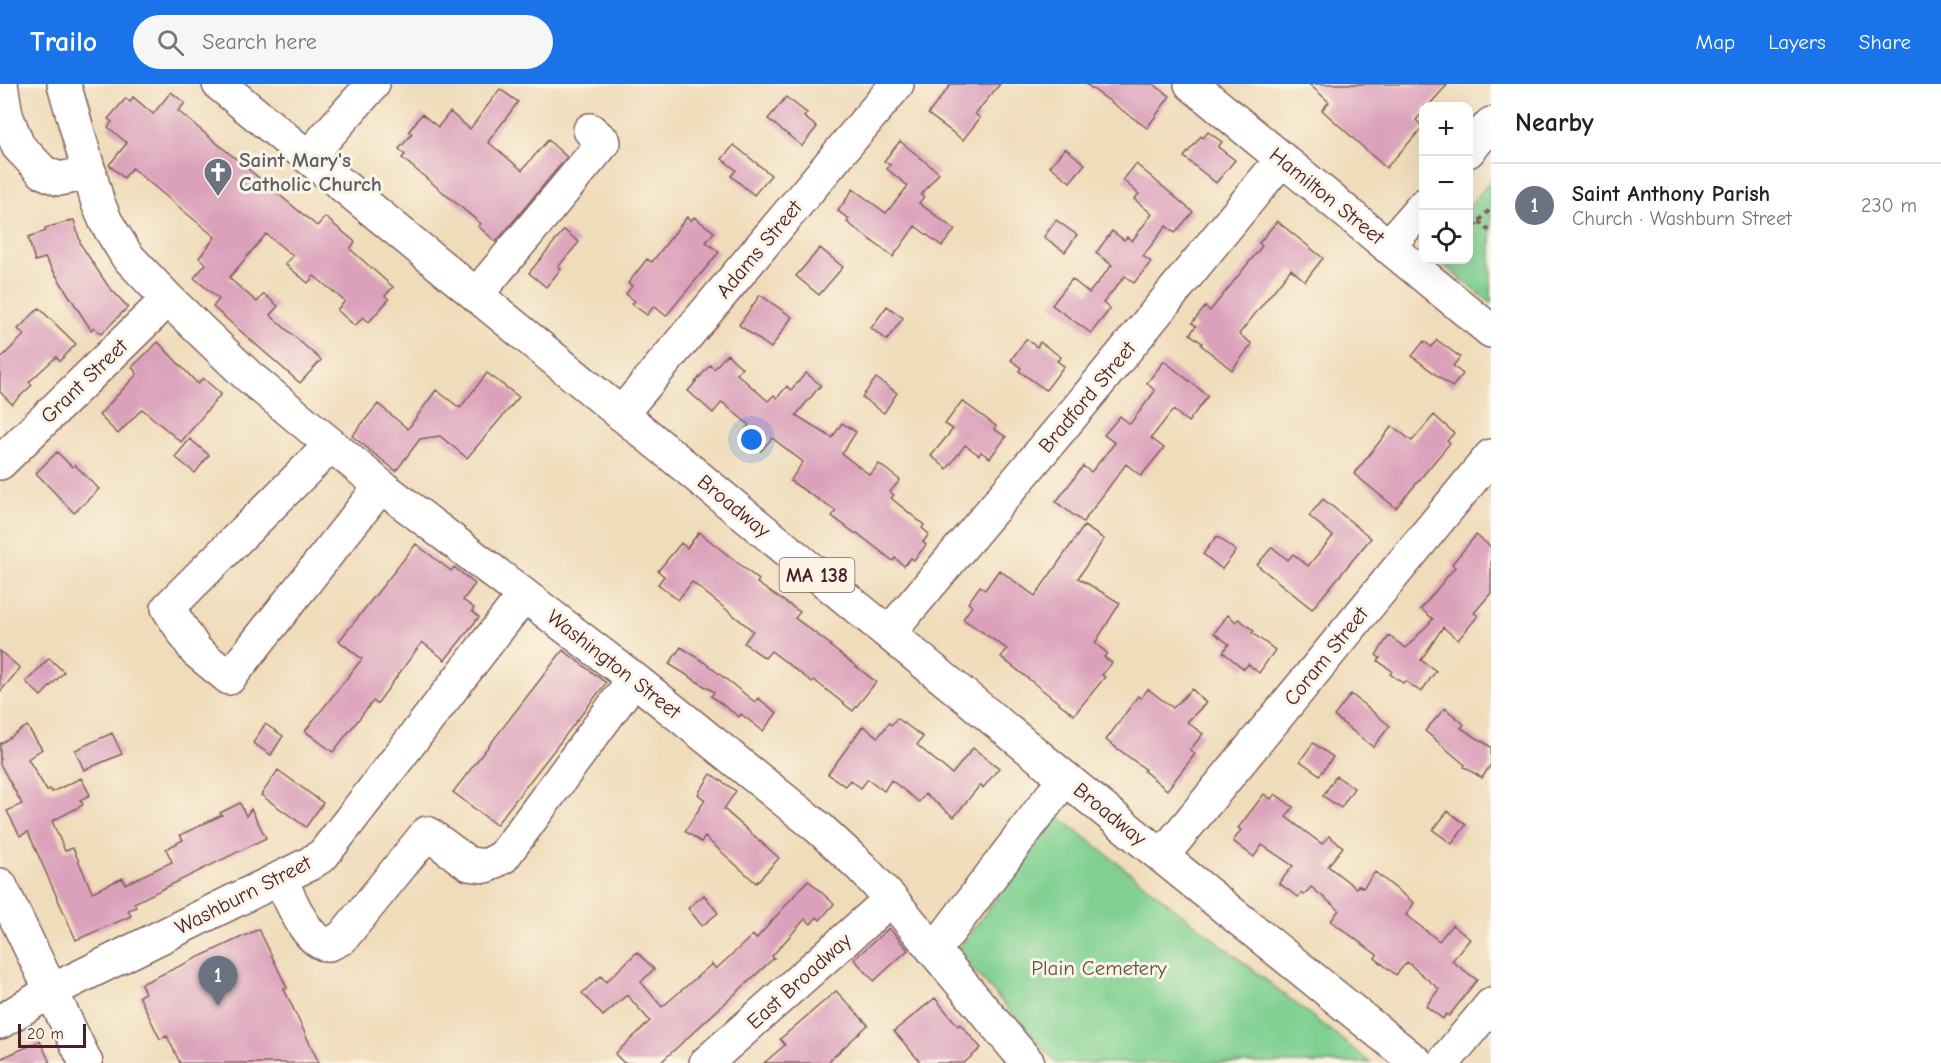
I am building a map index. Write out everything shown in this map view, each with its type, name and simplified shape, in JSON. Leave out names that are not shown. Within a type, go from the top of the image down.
[{"type":"street","points":[[2,84],[6,115],[18,146],[43,172],[59,179],[90,173]]},
{"type":"street","name":"Washington Street","points":[[64,84],[102,212],[116,241],[134,265],[247,375],[331,445],[381,486],[634,679],[842,848],[891,899],[1027,1063]]},
{"type":"street","name":"Broadway","points":[[219,84],[1065,778],[1417,1063]]},
{"type":"street","points":[[308,157],[373,84]]},
{"type":"street","name":"Adams Street","points":[[621,414],[897,84]]},
{"type":"street","name":"Hamilton Street","points":[[1191,84],[1491,331]]},
{"type":"street","points":[[1473,145],[1491,124]]},
{"type":"street","points":[[476,295],[604,142],[590,130]]},
{"type":"street","name":"Bradford Street","points":[[889,633],[1079,407],[1282,159]]},
{"type":"street","points":[[1388,247],[1420,210]]},
{"type":"street","name":"Grant Street","points":[[0,463],[168,299]]},
{"type":"street","points":[[331,445],[168,608],[196,651],[229,678],[381,486]]},
{"type":"street","name":"Coram Street","points":[[1162,856],[1491,456]]},
{"type":"street","name":"Washburn Street","points":[[0,1022],[51,991],[316,859],[328,849],[524,595]]},
{"type":"street","points":[[280,878],[309,933],[318,942],[329,944],[342,938],[427,833],[469,864],[486,866],[503,857],[634,679]]},
{"type":"street","points":[[934,951],[1065,778]]},
{"type":"street","points":[[0,885],[86,1063]]},
{"type":"street","name":"East Broadway","points":[[706,1063],[891,899]]},
{"type":"street","points":[[1443,1063],[1491,1005]]},
{"type":"path","points":[[1473,229],[1491,208]]},
{"type":"path","points":[[1479,222],[1491,232]]},
{"type":"green space","points":[[1491,180],[1491,303],[1443,264],[1473,264],[1473,202]]},
{"type":"green space","name":"Plain Cemetery","points":[[1058,816],[1371,1063],[1056,1063],[957,951]]},
{"type":"building","points":[[951,84],[1000,84],[975,114],[980,118],[963,140],[928,114]]},
{"type":"building","points":[[1086,84],[1153,84],[1170,96],[1147,128]]},
{"type":"building","points":[[1309,84],[1448,84],[1432,102],[1419,102],[1419,117],[1416,120],[1419,123],[1419,131],[1386,168],[1322,110],[1329,102]]},
{"type":"building","points":[[500,89],[518,102],[488,142],[522,170],[548,140],[567,157],[496,242],[478,226],[481,224],[402,158],[405,155],[399,149],[412,134],[409,131],[422,114],[438,127],[450,112],[470,129]]},
{"type":"building","points":[[171,92],[185,103],[178,111],[317,226],[325,217],[355,242],[350,249],[393,287],[385,296],[389,299],[369,322],[363,317],[355,326],[337,310],[345,301],[314,276],[308,283],[285,264],[293,256],[266,234],[229,278],[257,302],[264,294],[278,306],[270,315],[321,360],[300,383],[213,307],[219,299],[194,278],[206,264],[199,258],[215,237],[132,168],[124,178],[109,165],[127,143],[108,127],[112,122],[108,119],[126,98],[130,102],[133,97],[153,114]]},
{"type":"building","points":[[786,97],[807,113],[804,117],[817,127],[802,146],[768,119]]},
{"type":"building","points":[[1208,132],[1222,142],[1218,147],[1235,160],[1216,183],[1184,157],[1201,136],[1203,138]]},
{"type":"building","points":[[900,141],[939,173],[921,195],[924,197],[919,203],[955,230],[942,246],[915,226],[893,257],[847,222],[849,219],[838,211],[853,189],[886,213],[908,186],[887,169],[890,165],[884,161]]},
{"type":"building","points":[[734,145],[771,175],[754,195],[731,176],[736,170],[722,159]]},
{"type":"building","points":[[1065,148],[1085,164],[1070,182],[1050,166]]},
{"type":"building","points":[[1136,164],[1193,212],[1175,233],[1166,226],[1143,256],[1151,262],[1134,283],[1125,276],[1103,303],[1110,309],[1091,333],[1052,305],[1072,279],[1089,293],[1112,265],[1096,253],[1112,231],[1124,240],[1127,237],[1132,241],[1152,214],[1134,199],[1139,194],[1123,180]]},
{"type":"building","points":[[687,217],[691,221],[694,217],[714,232],[706,242],[719,252],[666,316],[654,306],[647,315],[632,304],[635,301],[626,294],[632,286],[628,283],[647,259],[652,262]]},
{"type":"building","points":[[74,220],[81,245],[108,286],[128,307],[101,334],[94,327],[91,330],[45,258],[35,261],[28,237],[46,231],[45,228]]},
{"type":"building","points":[[1056,220],[1077,235],[1065,252],[1044,237]]},
{"type":"building","points":[[1277,221],[1323,258],[1305,281],[1291,269],[1239,334],[1252,344],[1232,370],[1190,334],[1196,326],[1192,323],[1205,307],[1210,311],[1262,246],[1259,243]]},
{"type":"building","points":[[564,230],[579,242],[558,267],[561,269],[546,287],[529,273]]},
{"type":"building","points":[[820,248],[843,267],[819,295],[796,276]]},
{"type":"building","points":[[760,295],[792,317],[771,348],[739,325]]},
{"type":"building","points":[[887,306],[903,318],[887,340],[871,328]]},
{"type":"building","points":[[39,308],[76,344],[60,361],[56,357],[29,382],[32,385],[12,404],[0,392],[0,359],[24,335],[18,329]]},
{"type":"building","points":[[1026,339],[1037,347],[1040,342],[1061,357],[1057,361],[1064,366],[1046,390],[1019,371],[1021,368],[1011,360]]},
{"type":"building","points":[[1437,340],[1460,357],[1453,366],[1463,374],[1452,387],[1412,356],[1424,341],[1431,347]]},
{"type":"building","points":[[158,342],[198,384],[203,378],[221,394],[181,442],[142,409],[118,434],[99,415],[137,374],[132,367]]},
{"type":"building","points":[[727,354],[742,368],[737,374],[768,401],[774,395],[777,398],[787,386],[791,390],[806,373],[821,385],[796,415],[832,438],[842,423],[856,432],[842,454],[870,475],[879,464],[900,480],[890,492],[894,495],[891,498],[924,525],[922,528],[929,534],[923,542],[926,545],[914,560],[911,558],[904,566],[895,558],[893,561],[856,534],[832,516],[836,511],[790,481],[803,462],[772,438],[761,451],[741,435],[749,425],[722,402],[713,413],[688,391],[710,365],[714,369]]},
{"type":"building","points":[[1164,361],[1208,396],[1188,422],[1173,410],[1151,438],[1164,448],[1141,476],[1126,464],[1083,522],[1056,502],[1083,466],[1091,472],[1115,443],[1104,435],[1120,416],[1130,424],[1155,391],[1147,383]]},
{"type":"building","points":[[487,373],[519,397],[467,458],[440,436],[420,439],[396,471],[352,436],[378,404],[408,429],[436,390],[460,408]]},
{"type":"building","points":[[876,378],[897,393],[884,413],[862,397]]},
{"type":"building","points":[[962,401],[996,426],[994,429],[1006,437],[990,458],[981,452],[979,455],[965,445],[947,469],[931,456],[953,429],[945,424]]},
{"type":"building","points":[[1434,415],[1454,433],[1447,441],[1450,443],[1396,508],[1354,474],[1392,426],[1412,441]]},
{"type":"building","points":[[190,439],[209,455],[195,473],[175,457]]},
{"type":"building","points":[[57,452],[72,467],[75,465],[99,489],[74,513],[36,473]]},
{"type":"building","points":[[1323,499],[1371,538],[1312,609],[1257,565],[1272,547],[1288,560],[1293,554],[1308,566],[1333,536],[1309,516]]},
{"type":"building","points":[[1084,526],[1104,539],[1078,578],[1120,603],[1095,643],[1107,653],[1104,657],[1112,663],[1102,675],[1105,677],[1074,715],[1001,657],[1007,649],[963,619],[972,606],[968,603],[980,586],[985,590],[999,570],[1035,596]]},
{"type":"building","points":[[699,532],[759,580],[757,583],[800,612],[795,618],[876,682],[853,711],[814,680],[812,682],[771,651],[765,658],[744,643],[753,631],[692,582],[678,600],[658,584],[664,576],[658,571],[681,543],[687,548]]},
{"type":"building","points":[[1476,535],[1491,547],[1491,593],[1474,613],[1478,616],[1458,640],[1443,627],[1421,660],[1436,671],[1421,692],[1390,674],[1392,671],[1378,661],[1380,658],[1376,655],[1389,636],[1406,648],[1433,619],[1421,609],[1455,567],[1452,564]]},
{"type":"building","points":[[1217,536],[1236,551],[1222,569],[1203,554]]},
{"type":"building","points":[[416,544],[451,571],[454,567],[475,584],[463,600],[474,608],[472,611],[479,617],[445,660],[422,642],[377,704],[373,701],[333,752],[305,731],[362,659],[339,641]]},
{"type":"building","points":[[1228,615],[1236,622],[1239,619],[1254,631],[1252,633],[1275,650],[1259,673],[1248,664],[1244,669],[1223,652],[1229,644],[1214,633]]},
{"type":"building","points":[[681,647],[755,702],[758,698],[777,713],[763,731],[741,714],[739,717],[711,696],[714,692],[669,664]]},
{"type":"building","points":[[563,650],[606,683],[496,825],[453,792]]},
{"type":"building","points":[[0,651],[20,668],[0,692]]},
{"type":"building","points":[[49,658],[64,672],[41,696],[26,682]]},
{"type":"building","points":[[1148,689],[1173,708],[1192,689],[1206,703],[1187,722],[1203,734],[1190,750],[1195,754],[1167,790],[1144,771],[1145,769],[1106,740],[1138,696],[1141,698]]},
{"type":"building","points":[[1351,694],[1390,726],[1373,747],[1334,716]]},
{"type":"building","points":[[1445,708],[1464,724],[1461,728],[1491,747],[1491,764],[1482,778],[1464,767],[1465,765],[1425,731]]},
{"type":"building","points":[[897,718],[923,737],[917,745],[952,774],[973,748],[999,768],[983,788],[980,785],[954,817],[925,794],[919,802],[891,780],[884,791],[868,779],[861,788],[850,780],[845,786],[828,774],[863,726],[878,737],[889,723],[892,725]]},
{"type":"building","points":[[265,724],[283,736],[271,755],[253,743]]},
{"type":"building","points":[[27,726],[42,749],[28,759],[47,791],[50,789],[52,792],[81,778],[90,795],[80,800],[83,805],[52,821],[65,851],[73,848],[92,892],[123,878],[125,884],[172,862],[166,849],[183,840],[180,835],[222,815],[220,813],[240,803],[246,816],[251,809],[266,838],[134,903],[136,907],[128,910],[131,916],[76,940],[28,832],[20,836],[7,811],[22,804],[0,764],[0,744]]},
{"type":"building","points":[[112,733],[122,754],[84,770],[75,750]]},
{"type":"building","points":[[1313,743],[1333,757],[1320,775],[1300,761]]},
{"type":"building","points":[[278,770],[323,803],[306,827],[261,795]]},
{"type":"building","points":[[711,774],[736,791],[724,809],[779,858],[756,883],[705,837],[701,842],[685,831],[705,800],[698,794]]},
{"type":"building","points":[[1336,776],[1354,788],[1341,808],[1323,796]]},
{"type":"building","points":[[1264,794],[1271,799],[1275,794],[1293,807],[1286,817],[1322,844],[1329,836],[1343,847],[1328,866],[1356,888],[1358,885],[1363,888],[1375,872],[1414,903],[1406,915],[1439,941],[1452,925],[1470,939],[1452,961],[1477,980],[1449,1016],[1446,1014],[1443,1019],[1426,1006],[1439,989],[1407,962],[1396,975],[1375,958],[1377,955],[1331,921],[1339,910],[1311,887],[1304,895],[1301,893],[1298,897],[1279,883],[1293,866],[1262,845],[1254,857],[1233,841],[1241,830],[1238,828]]},
{"type":"building","points":[[1448,811],[1466,825],[1452,844],[1433,830]]},
{"type":"building","points":[[808,880],[834,904],[820,920],[817,917],[811,924],[805,919],[772,956],[774,958],[660,1063],[624,1063],[615,1054],[650,1021],[627,995],[603,1016],[582,993],[601,976],[606,982],[637,952],[654,969],[641,982],[662,1007],[712,964],[716,969],[753,935],[756,939]]},
{"type":"building","points":[[704,895],[718,913],[702,926],[688,908]]},
{"type":"building","points":[[889,928],[908,950],[874,981],[854,959]]},
{"type":"building","points":[[259,929],[319,1063],[180,1063],[167,1036],[160,1039],[139,996],[145,993],[141,984]]},
{"type":"building","points":[[836,991],[868,1025],[827,1063],[764,1063],[785,1045],[780,1039]]},
{"type":"building","points":[[935,998],[958,1026],[960,1024],[981,1048],[964,1063],[921,1063],[894,1031]]},
{"type":"building","points":[[40,1041],[50,1063],[0,1063],[0,1059]]},
{"type":"place","name":"Saint Mary's Catholic Church","points":[[218,198]]},
{"type":"place","name":"Saint Anthony Parish","points":[[218,1006]]}]
